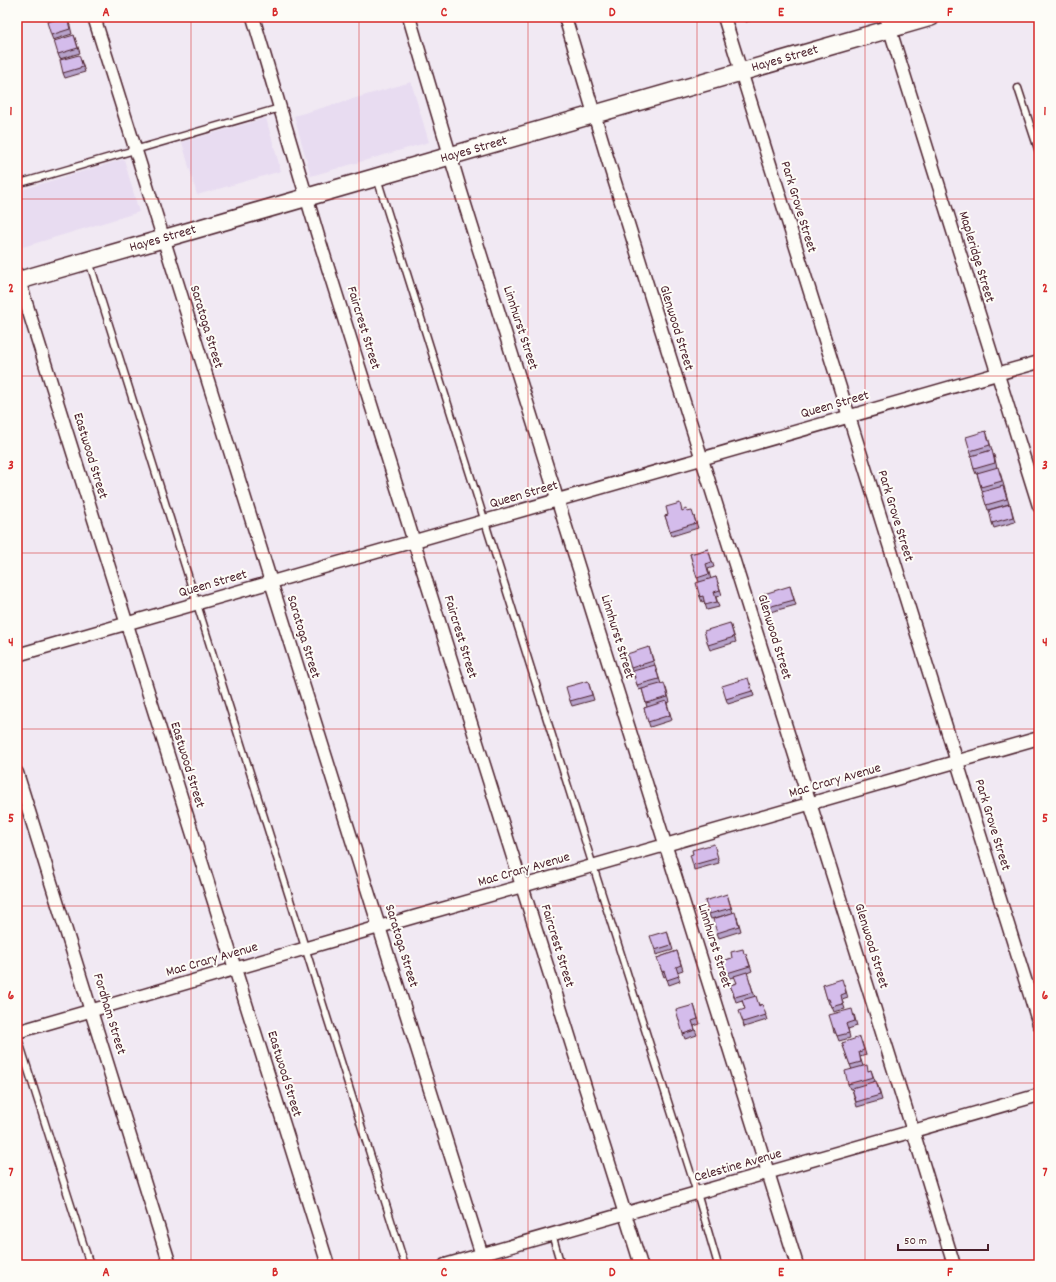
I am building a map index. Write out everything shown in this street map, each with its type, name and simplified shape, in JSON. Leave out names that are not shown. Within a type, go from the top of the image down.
[{"type":"street","name":"Saratoga Street","points":[[94,17],[483,1260]]},
{"type":"street","name":"Faircrest Street","points":[[253,17],[307,198],[641,1265]]},
{"type":"street","name":"Linnhurst Street","points":[[409,17],[450,156],[797,1265]]},
{"type":"street","name":"Glenwood Street","points":[[565,17],[594,115],[954,1265]]},
{"type":"street","name":"Park Grove Street","points":[[724,17],[1039,1024]]},
{"type":"street","name":"Hayes Street","points":[[18,279],[163,240],[740,72],[887,23],[931,17]]},
{"type":"street","name":"Mapleridge Street","points":[[887,23],[1039,506]]},
{"type":"street","name":"Eastwood Street","points":[[18,279],[328,1265]]},
{"type":"street","name":"Queen Street","points":[[17,656],[1039,362]]},
{"type":"street","name":"Mac Crary Avenue","points":[[17,1033],[306,948],[1039,738]]},
{"type":"street","name":"Fordham Street","points":[[17,773],[92,1010],[170,1265]]},
{"type":"street","name":"Celestine Avenue","points":[[445,1265],[483,1260],[552,1234],[1039,1095]]},
{"type":"lane","points":[[1018,88],[1039,152]]},
{"type":"lane","points":[[17,184],[280,108]]},
{"type":"lane","points":[[377,178],[697,1193],[718,1265]]},
{"type":"lane","points":[[89,261],[406,1265]]},
{"type":"lane","points":[[17,1033],[90,1265]]},
{"type":"lane","points":[[552,1234],[561,1265]]},
{"type":"shaded area","points":[[411,82],[429,142],[311,176],[294,116]]},
{"type":"shaded area","points":[[266,118],[281,171],[197,195],[182,142]]},
{"type":"shaded area","points":[[124,159],[139,212],[23,247],[17,227],[17,191]]},
{"type":"building","points":[[67,17],[70,29],[51,35],[47,22]]},
{"type":"building","points":[[74,35],[78,48],[58,54],[54,41]]},
{"type":"building","points":[[79,55],[83,67],[63,73],[60,60]]},
{"type":"building","points":[[986,431],[990,445],[970,451],[966,437]]},
{"type":"building","points":[[992,450],[995,463],[974,469],[971,456]]},
{"type":"building","points":[[998,467],[1002,481],[981,487],[977,473]]},
{"type":"building","points":[[1003,486],[1007,499],[986,505],[982,492]]},
{"type":"building","points":[[680,503],[682,511],[686,509],[687,512],[692,511],[696,523],[670,531],[665,516],[668,515],[666,507]]},
{"type":"building","points":[[1010,504],[1013,517],[992,523],[989,510]]},
{"type":"building","points":[[708,549],[712,562],[706,564],[709,574],[697,578],[690,554]]},
{"type":"building","points":[[716,577],[720,590],[714,592],[717,602],[705,605],[703,596],[700,597],[696,583]]},
{"type":"building","points":[[790,586],[794,600],[768,607],[764,594]]},
{"type":"building","points":[[730,623],[734,637],[708,645],[704,631]]},
{"type":"building","points":[[649,647],[653,661],[631,668],[627,654]]},
{"type":"building","points":[[655,665],[659,679],[637,685],[633,671]]},
{"type":"building","points":[[748,678],[752,691],[726,699],[722,686]]},
{"type":"building","points":[[588,681],[592,695],[570,701],[566,687]]},
{"type":"building","points":[[664,683],[668,697],[646,703],[642,689]]},
{"type":"building","points":[[666,701],[670,715],[648,722],[644,708]]},
{"type":"building","points":[[714,844],[718,858],[693,865],[690,855],[693,854],[692,850]]},
{"type":"building","points":[[727,894],[731,908],[709,914],[705,901]]},
{"type":"building","points":[[735,912],[739,926],[717,933],[713,919]]},
{"type":"building","points":[[667,931],[671,945],[655,950],[650,936]]},
{"type":"building","points":[[743,949],[750,966],[727,973],[723,961],[732,958],[731,952]]},
{"type":"building","points":[[677,951],[681,965],[676,967],[679,976],[667,980],[664,971],[662,972],[657,958]]},
{"type":"building","points":[[747,972],[753,992],[735,997],[730,985],[737,983],[734,976]]},
{"type":"building","points":[[842,979],[846,993],[841,995],[843,1004],[832,1007],[829,999],[827,999],[823,985]]},
{"type":"building","points":[[756,996],[759,1006],[762,1004],[766,1015],[743,1022],[739,1011],[745,1009],[742,1000]]},
{"type":"building","points":[[694,1005],[698,1019],[692,1021],[695,1030],[683,1034],[676,1010]]},
{"type":"building","points":[[852,1009],[855,1021],[846,1024],[849,1033],[837,1036],[829,1015]]},
{"type":"building","points":[[860,1037],[864,1050],[859,1052],[861,1062],[850,1065],[842,1043]]},
{"type":"building","points":[[867,1065],[868,1071],[871,1070],[873,1077],[848,1084],[845,1071]]},
{"type":"building","points":[[876,1081],[880,1095],[856,1102],[852,1088]]}]
